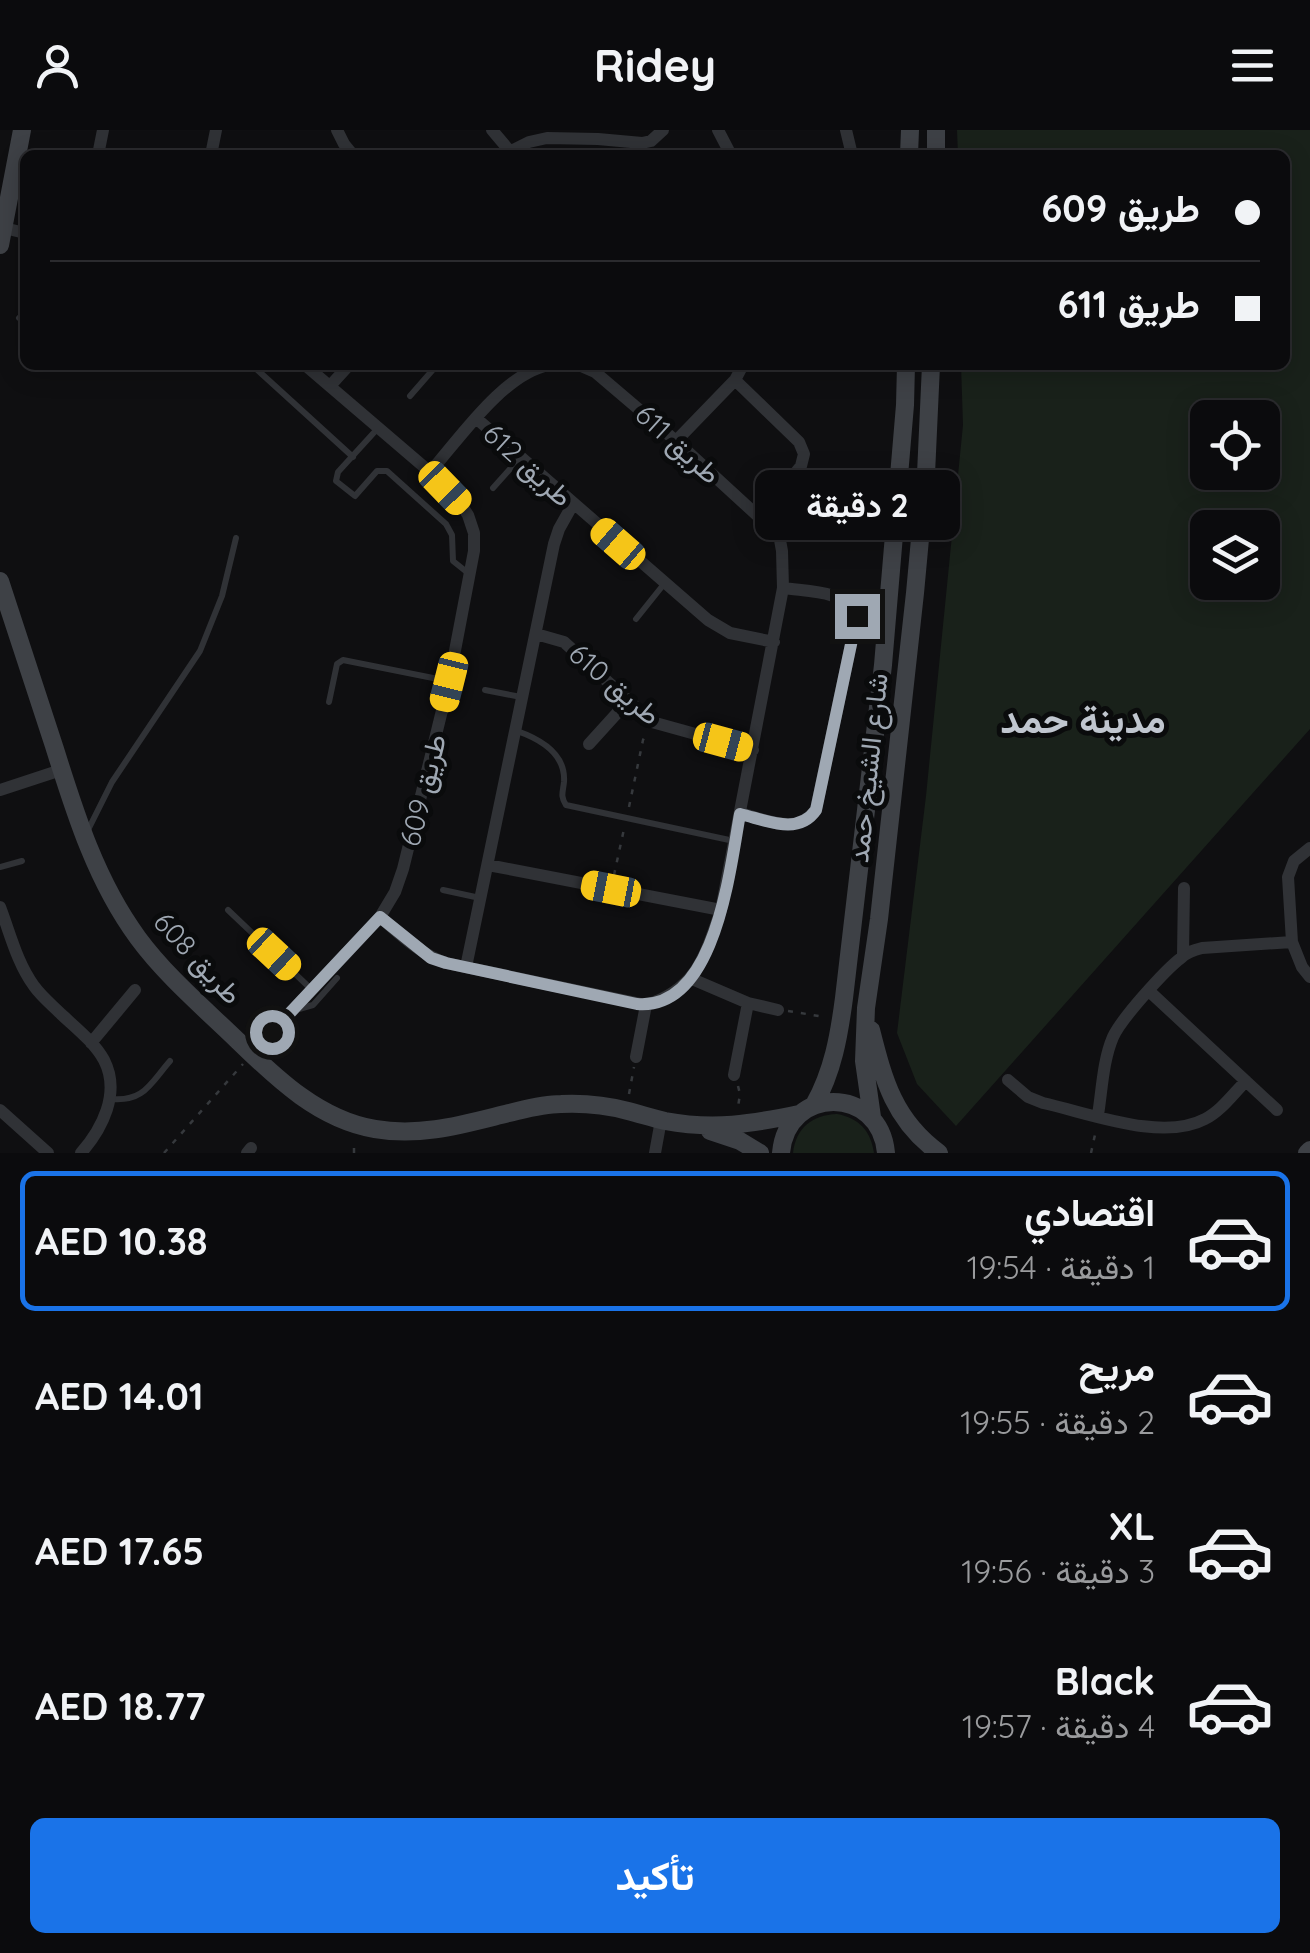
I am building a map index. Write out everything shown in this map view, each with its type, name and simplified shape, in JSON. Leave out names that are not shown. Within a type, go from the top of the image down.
[{"type":"main road","points":[[2,237],[22,130]]},
{"type":"main road","name":"شارع الشيخ حمد","points":[[781,1153],[788,1128],[825,1086],[837,1048],[883,665],[906,370]]},
{"type":"main road","name":"شارع الشيخ حمد","points":[[886,1147],[872,1117],[864,1061],[866,1008],[915,593],[931,370]]},
{"type":"main road","name":"طريق 608","points":[[0,580],[84,837],[116,905],[166,971],[287,1086],[334,1118],[376,1129],[434,1131],[535,1107],[592,1104],[720,1134],[760,1153]]},
{"type":"main road","points":[[866,1008],[882,1076],[894,1102],[910,1126],[939,1153]]},
{"type":"main road","name":"طريق 608","points":[[668,1121],[736,1126],[807,1110],[824,1102],[845,1103],[872,1117]]},
{"type":"main road","points":[[886,1147],[900,1153]]},
{"type":"street","points":[[492,130],[509,150]]},
{"type":"street","points":[[517,150],[547,138],[642,143],[651,141],[663,130]]},
{"type":"street","name":"طريق 609","points":[[252,1054],[380,917],[395,892],[449,682],[474,551],[474,532],[460,503],[430,472],[311,370]]},
{"type":"street","points":[[330,386],[344,370]]},
{"type":"street","points":[[430,472],[521,370]]},
{"type":"street","name":"طريق 611","points":[[590,370],[676,441],[780,540],[783,588],[735,841],[721,910],[692,979]]},
{"type":"street","points":[[676,441],[736,380],[741,370]]},
{"type":"street","points":[[736,380],[799,442],[804,454],[801,466],[759,517]]},
{"type":"street","name":"طريق 612","points":[[476,419],[718,628],[774,642]]},
{"type":"street","name":"طريق 610","points":[[466,967],[554,544],[573,504]]},
{"type":"street","points":[[740,814],[790,826],[802,823],[816,810],[857,616],[844,599],[783,588]]},
{"type":"street","name":"طريق 610","points":[[536,634],[564,642],[652,722],[753,750]]},
{"type":"street","points":[[589,744],[628,701]]},
{"type":"street","points":[[0,790],[61,770]]},
{"type":"street","points":[[1310,848],[1294,861],[1288,877],[1292,942],[1310,978]]},
{"type":"street","points":[[488,866],[721,910]]},
{"type":"street","points":[[1183,955],[1184,888]]},
{"type":"street","points":[[0,907],[20,962],[35,988],[104,1059],[110,1099],[97,1133],[80,1153]]},
{"type":"street","points":[[380,917],[431,958],[466,967],[646,1005],[662,1000],[692,979],[748,1003],[778,1010]]},
{"type":"street","points":[[1098,1116],[1114,1034],[1183,955],[1202,948],[1292,942]]},
{"type":"street","points":[[91,1044],[135,990]]},
{"type":"street","points":[[1149,991],[1277,1110]]},
{"type":"street","points":[[734,1075],[748,1003]]},
{"type":"street","points":[[636,1057],[646,1005]]},
{"type":"street","points":[[1008,1080],[1036,1100],[1160,1129],[1192,1124],[1214,1113],[1246,1081]]},
{"type":"street","points":[[0,1110],[48,1153]]},
{"type":"street","points":[[655,1153],[668,1121]]},
{"type":"lane","points":[[257,370],[353,457]]},
{"type":"lane","points":[[410,396],[433,370]]},
{"type":"lane","points":[[379,427],[336,475],[338,484],[354,496],[376,471],[387,471],[446,524],[452,534],[453,560],[468,574]]},
{"type":"lane","points":[[493,488],[520,458]]},
{"type":"lane","points":[[84,837],[112,782],[200,651],[222,596],[236,538]]},
{"type":"lane","points":[[636,618],[664,583]]},
{"type":"lane","points":[[329,702],[337,664],[343,660],[449,682]]},
{"type":"lane","points":[[485,690],[523,698]]},
{"type":"lane","points":[[516,730],[538,739],[558,756],[563,767],[562,798],[566,805],[735,841]]},
{"type":"lane","points":[[0,867],[22,861]]},
{"type":"lane","points":[[443,890],[481,898]]},
{"type":"lane","points":[[228,910],[312,990]]},
{"type":"lane","points":[[293,1010],[313,1005],[337,978]]},
{"type":"lane","points":[[110,1099],[134,1098],[170,1062]]},
{"type":"path","points":[[611,889],[643,740],[652,722]]},
{"type":"path","points":[[778,1010],[841,1019]]},
{"type":"path","points":[[164,1153],[252,1054]]},
{"type":"path","points":[[626,1110],[636,1057]]},
{"type":"path","points":[[734,1075],[740,1094],[736,1126]]},
{"type":"path","points":[[1092,1153],[1098,1116]]},
{"type":"shaded area","points":[[957,130],[1310,130],[1310,729],[956,1126],[917,1084],[897,1033],[926,796],[963,425],[961,370],[1290,370],[1290,150],[958,150]]},
{"type":"shaded area","points":[[837,1114],[863,1127],[874,1153],[793,1153],[807,1124]]},
{"type":"district","name":"مدينة حمد","points":[[1083,720]]},
{"type":"route","points":[[272,1032],[380,917],[416,948],[446,963],[637,1004],[662,1000],[678,990],[692,979],[714,933],[740,814],[790,826],[802,823],[816,810],[857,616]]}]
